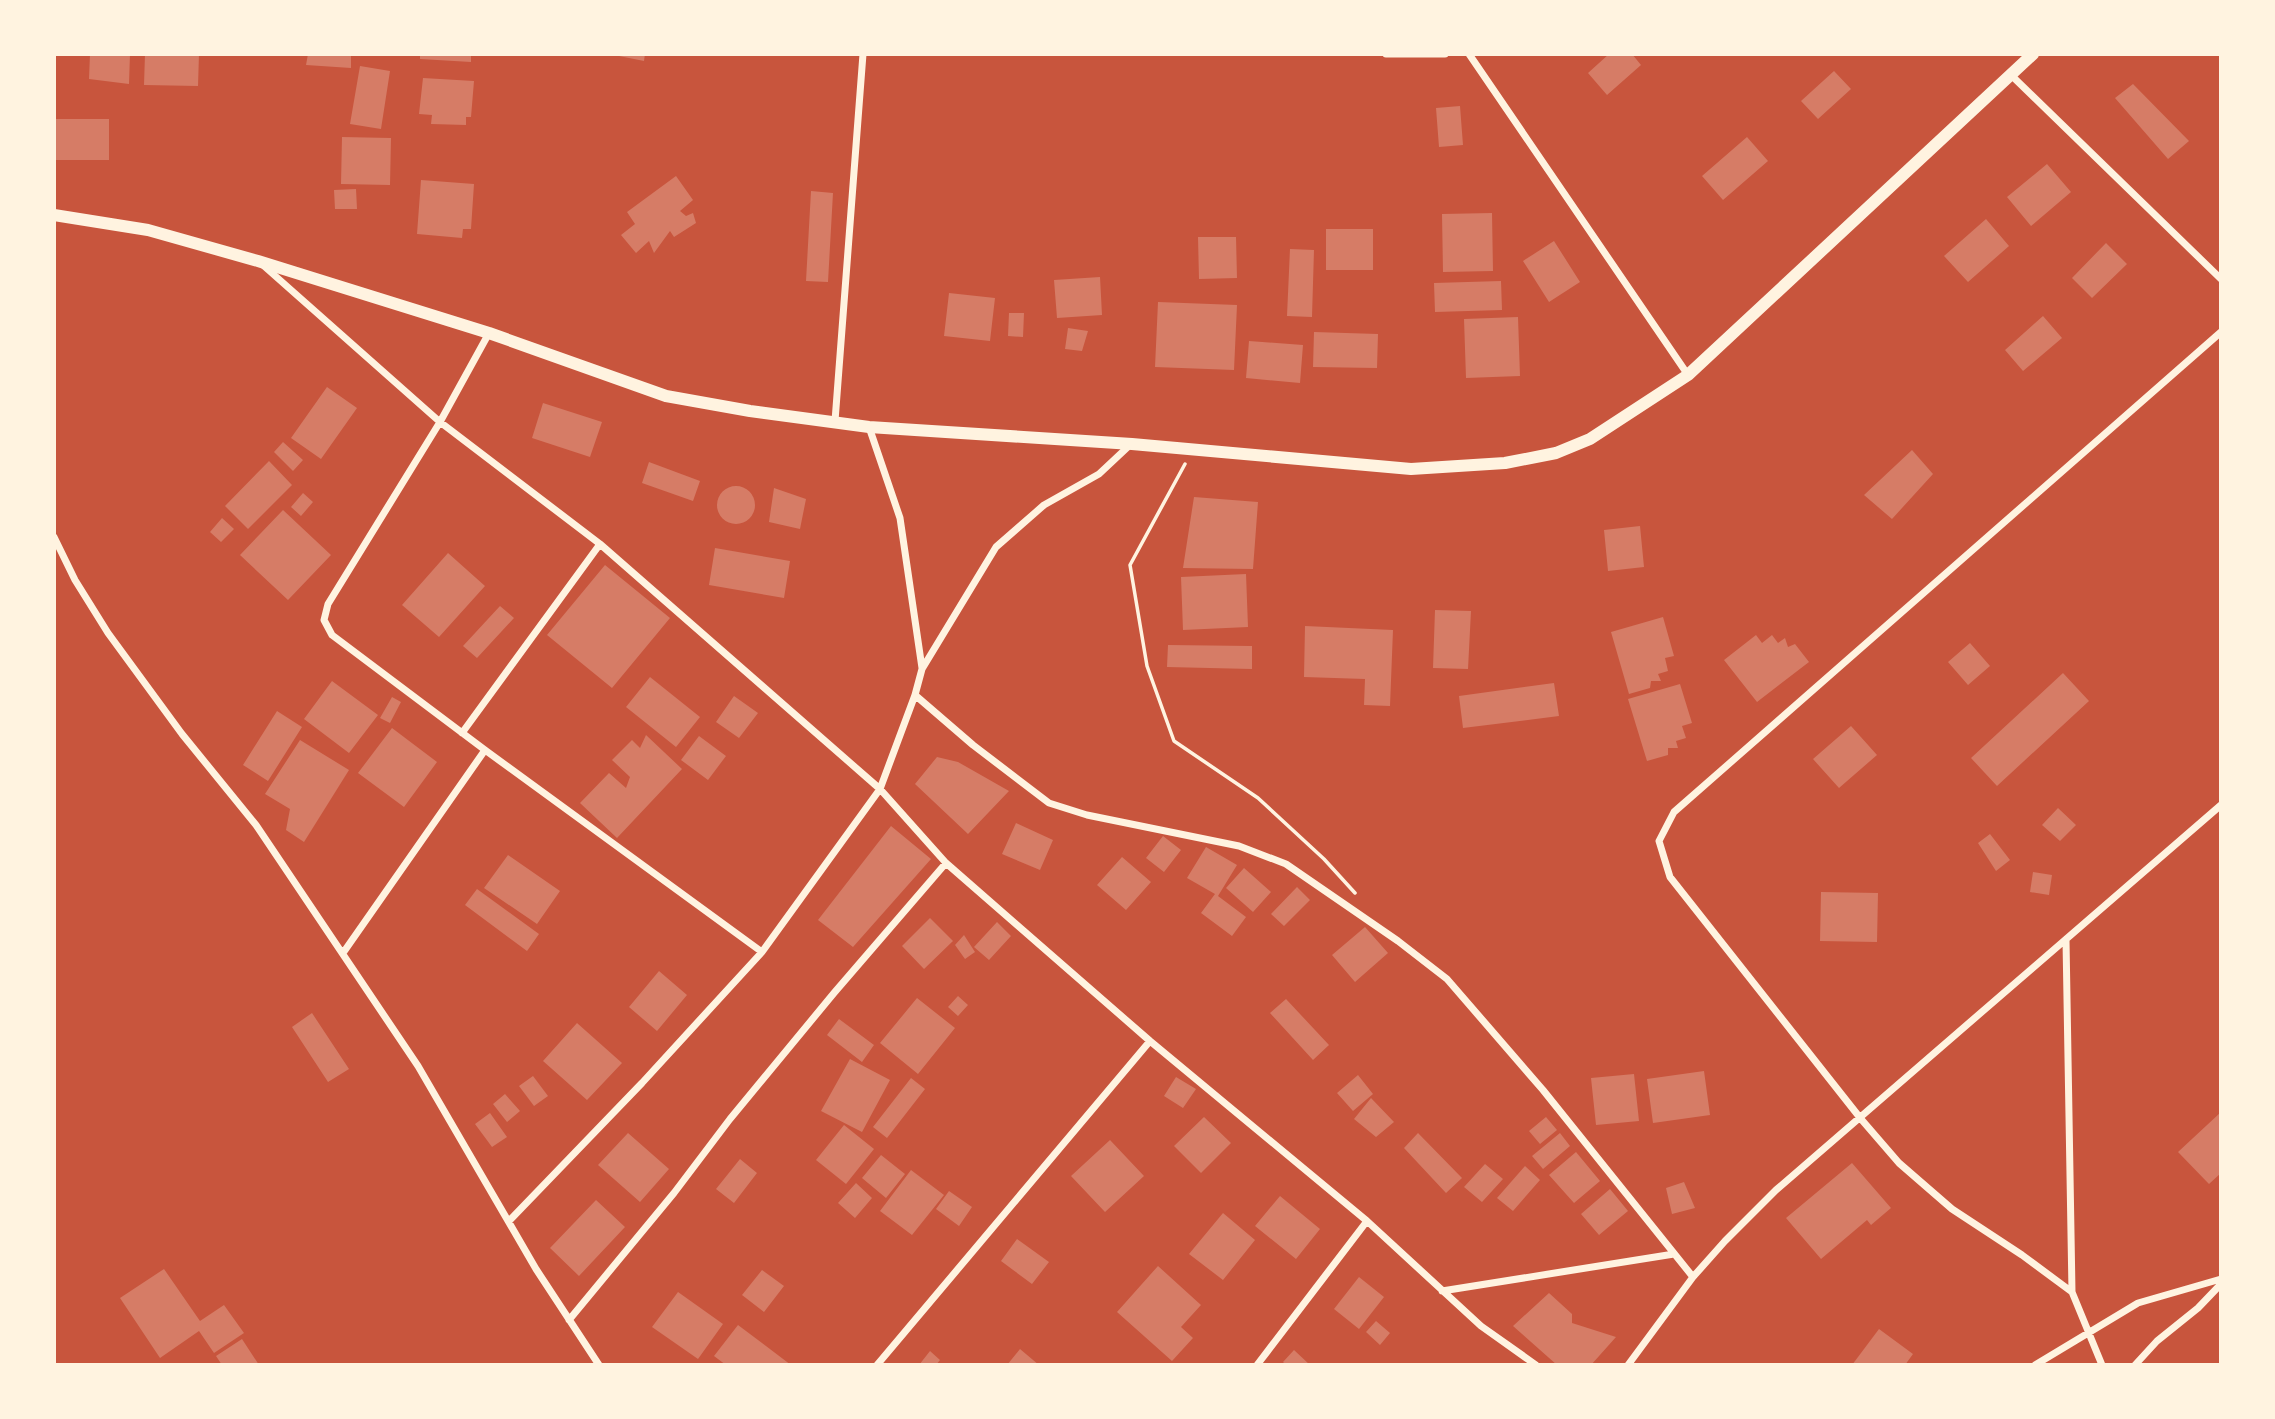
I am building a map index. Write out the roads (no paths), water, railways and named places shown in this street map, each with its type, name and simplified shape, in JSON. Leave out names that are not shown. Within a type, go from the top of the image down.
[{"type":"street","points":[[835,422],[863,54]]},
{"type":"street","points":[[1387,54],[1445,54]]},
{"type":"street","points":[[1469,54],[1688,375]]},
{"type":"street","points":[[54,215],[148,230],[489,332],[666,396],[750,411],[869,427],[1132,444],[1411,469],[1505,463],[1556,453],[1590,439],[1688,375],[2033,54]]},
{"type":"street","points":[[2011,75],[2221,279]]},
{"type":"street","points":[[258,261],[440,422],[600,544],[880,789],[946,863],[1150,1041],[1367,1221],[1481,1326],[1536,1365]]},
{"type":"street","points":[[489,332],[440,422],[328,604],[324,620],[332,635],[762,952]]},
{"type":"street","points":[[2072,1292],[1952,1209],[1899,1163],[1861,1119],[1670,877],[1659,841],[1674,812],[2221,332]]},
{"type":"street","points":[[869,427],[900,518],[922,669]]},
{"type":"street","points":[[509,1221],[642,1083],[762,952],[880,789],[922,669],[996,547],[1044,505],[1099,474],[1132,444]]},
{"type":"street","points":[[54,537],[75,580],[108,633],[182,734],[256,825],[418,1066],[569,1321],[598,1365]]},
{"type":"street","points":[[462,733],[600,544]]},
{"type":"street","points":[[915,695],[972,745],[1049,803],[1087,815],[1239,846],[1286,864],[1398,941],[1447,979],[1543,1090],[1693,1277]]},
{"type":"street","points":[[343,953],[485,750]]},
{"type":"street","points":[[1628,1365],[1693,1277],[1776,1190],[2221,805]]},
{"type":"street","points":[[569,1321],[674,1193],[747,1098],[946,863]]},
{"type":"street","points":[[2066,940],[2072,1292],[2102,1365]]},
{"type":"street","points":[[877,1365],[1150,1041]]},
{"type":"street","points":[[1257,1365],[1367,1221]]},
{"type":"street","points":[[1442,1291],[1674,1254]]},
{"type":"street","points":[[2035,1365],[2138,1303],[2221,1279]]},
{"type":"street","points":[[2135,1365],[2157,1341],[2198,1308],[2221,1284]]}]
